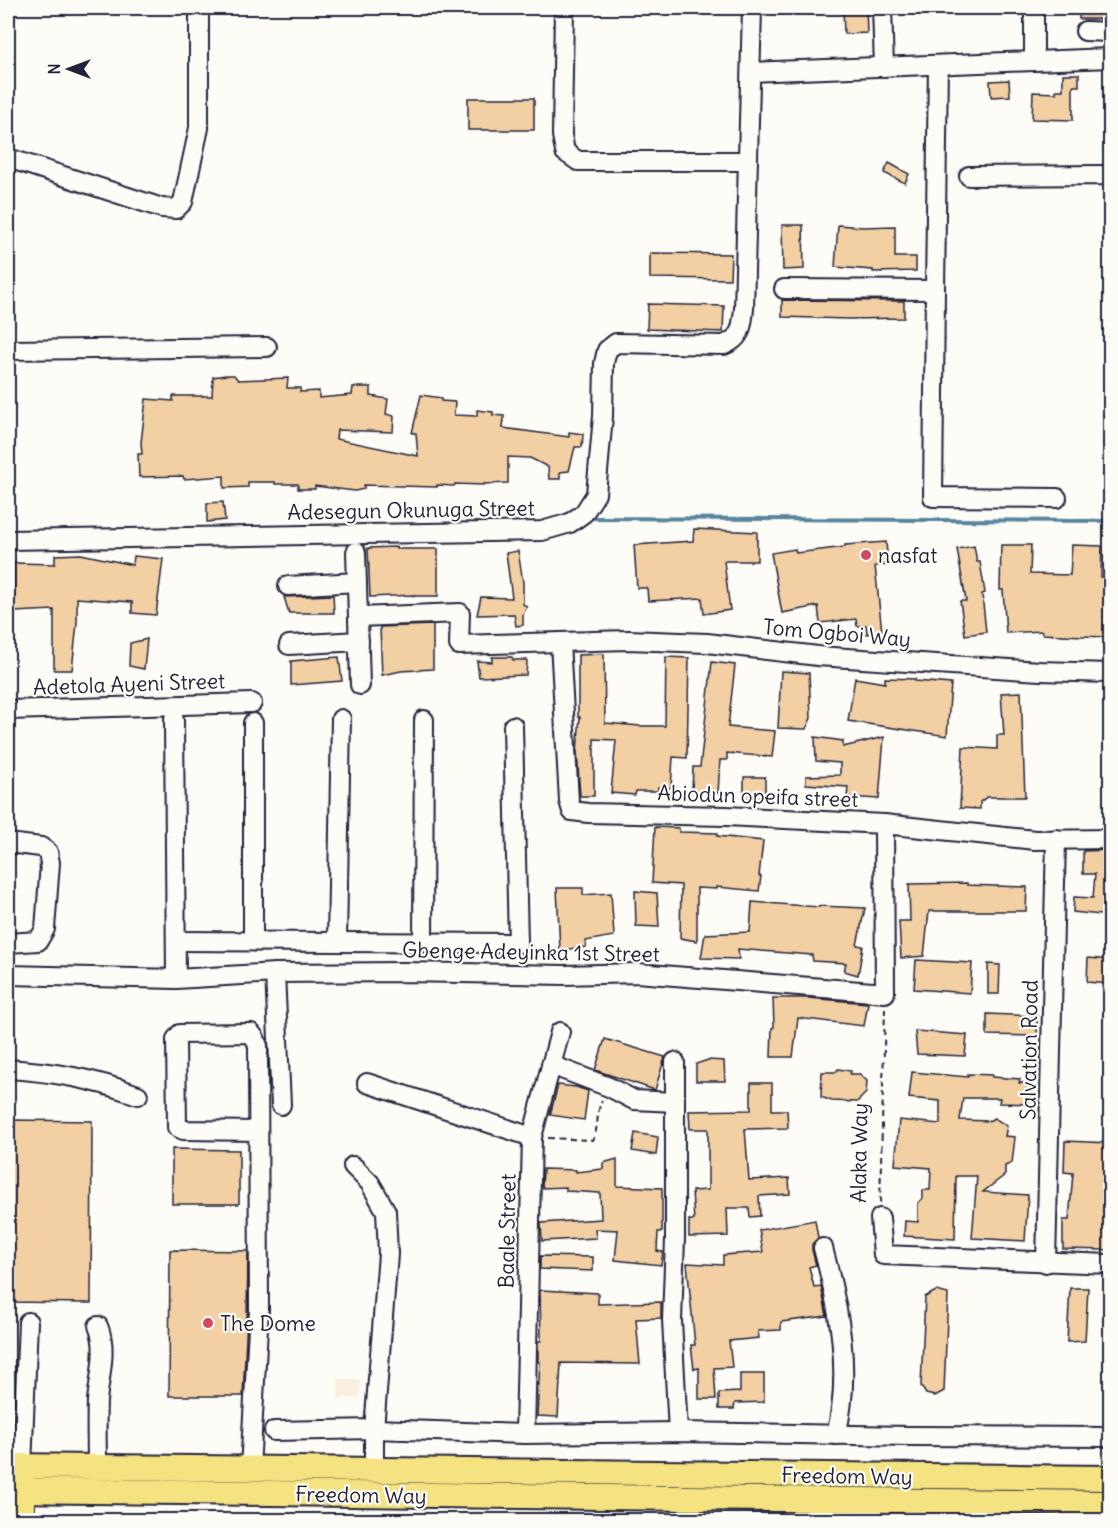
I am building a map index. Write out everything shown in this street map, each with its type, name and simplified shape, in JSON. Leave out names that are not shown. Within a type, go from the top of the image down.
[{"type":"main road","name":"Freedom Way","points":[[15,1466],[1110,1478]]},
{"type":"main road","points":[[15,1466],[15,1490],[22,1521]]},
{"type":"main road","name":"Freedom Way","points":[[15,1490],[1110,1503]]},
{"type":"street","points":[[8,158],[162,208],[176,209],[183,202],[199,128],[199,8]]},
{"type":"street","points":[[564,8],[562,135],[565,152],[578,161],[748,161]]},
{"type":"street","name":"Adesegun Okunuga Street","points":[[8,540],[542,531],[570,523],[584,513],[596,494],[607,350],[616,343],[724,345],[734,341],[742,327],[752,8]]},
{"type":"street","points":[[882,8],[884,67]]},
{"type":"street","points":[[1034,8],[1034,61]]},
{"type":"street","points":[[1085,31],[1110,32]]},
{"type":"street","points":[[751,72],[1110,58]]},
{"type":"street","points":[[938,65],[933,498],[1057,498]]},
{"type":"street","points":[[969,176],[1110,176]]},
{"type":"street","points":[[784,289],[935,290]]},
{"type":"street","points":[[8,350],[267,347]]},
{"type":"street","points":[[356,552],[360,685]]},
{"type":"street","points":[[288,586],[357,582]]},
{"type":"street","name":"Tom Ogboi Way","points":[[358,617],[460,613],[459,645],[628,640],[707,644],[818,656],[1040,671],[1110,673]]},
{"type":"street","points":[[289,645],[359,641]]},
{"type":"street","name":"Abiodun opeifa street","points":[[560,642],[569,801],[572,811],[884,824],[1035,840],[1110,839]]},
{"type":"street","name":"Adetola Ayeni Street","points":[[8,710],[252,703]]},
{"type":"street","points":[[174,719],[176,979]]},
{"type":"street","points":[[337,941],[341,719]]},
{"type":"street","points":[[423,942],[424,720]]},
{"type":"street","points":[[253,723],[253,940]]},
{"type":"street","points":[[177,942],[253,940],[518,943],[513,726]]},
{"type":"street","points":[[884,824],[885,993]]},
{"type":"street","name":"Salvation Road","points":[[1046,1263],[1056,839]]},
{"type":"street","points":[[8,843],[41,847],[48,852],[50,863],[45,929],[38,942],[8,943]]},
{"type":"street","name":"Gbenge Adeyinka 1st Street","points":[[8,975],[176,979],[274,974],[404,972],[637,974],[885,993]]},
{"type":"street","points":[[274,974],[281,1105]]},
{"type":"street","name":"Baale Street","points":[[525,1434],[532,1137],[560,1032]]},
{"type":"street","points":[[250,1469],[259,1310],[258,1046],[251,1033],[180,1034],[176,1040],[177,1127],[183,1130],[258,1131]]},
{"type":"street","points":[[675,1062],[675,1239],[672,1320],[678,1432]]},
{"type":"street","points":[[551,1065],[609,1087],[634,1100],[675,1102]]},
{"type":"street","points":[[8,1069],[70,1075],[138,1095]]},
{"type":"street","points":[[367,1083],[532,1137]]},
{"type":"street","points":[[353,1166],[370,1183],[387,1211],[388,1254],[374,1471]]},
{"type":"street","name":"Alaka Way","points":[[880,1218],[883,1255],[1110,1264]]},
{"type":"street","points":[[823,1248],[831,1277],[843,1350],[843,1389],[836,1435]]},
{"type":"street","points":[[15,1466],[28,1322]]},
{"type":"street","points":[[97,1467],[98,1401],[102,1362],[102,1334],[98,1326]]},
{"type":"street","points":[[274,1431],[375,1429],[525,1434],[678,1432],[1110,1437]]},
{"type":"path","name":"Alaka Way","points":[[880,1218],[885,993]]},
{"type":"path","points":[[532,1137],[593,1140],[597,1130],[598,1109],[609,1087]]},
{"type":"shaded area","points":[[338,1379],[361,1379],[359,1398],[338,1398]]},
{"type":"building","points":[[843,8],[866,8],[867,33],[844,34]]},
{"type":"building","points":[[1079,8],[1110,8],[1110,19],[1079,19]]},
{"type":"building","points":[[1063,74],[1079,74],[1079,86],[1073,86],[1073,120],[1032,119],[1033,92],[1056,93],[1056,90],[1063,90]]},
{"type":"building","points":[[1009,80],[1010,96],[991,97],[990,81]]},
{"type":"building","points":[[468,98],[534,98],[534,130],[468,130]]},
{"type":"building","points":[[889,163],[909,174],[905,183],[884,173]]},
{"type":"building","points":[[782,225],[803,225],[804,269],[783,270]]},
{"type":"building","points":[[838,225],[895,226],[895,257],[916,257],[916,271],[873,272],[873,270],[835,267]]},
{"type":"building","points":[[650,253],[731,254],[730,279],[650,278]]},
{"type":"building","points":[[782,300],[904,301],[904,318],[782,317]]},
{"type":"building","points":[[648,304],[724,306],[723,332],[647,329]]},
{"type":"building","points":[[234,375],[238,380],[288,378],[287,388],[300,388],[300,392],[319,391],[319,398],[352,395],[353,387],[371,387],[371,396],[388,399],[386,414],[394,416],[393,432],[337,430],[336,439],[418,456],[416,433],[412,433],[421,395],[441,398],[441,401],[455,402],[454,415],[477,416],[477,410],[504,416],[503,428],[569,437],[569,432],[583,434],[582,447],[575,447],[569,471],[560,472],[560,479],[549,479],[548,467],[530,458],[508,457],[508,483],[484,485],[455,484],[454,486],[437,485],[437,487],[364,485],[364,489],[355,491],[315,486],[315,489],[298,489],[298,484],[248,482],[248,487],[224,488],[224,476],[184,479],[183,476],[139,477],[138,454],[142,454],[146,399],[173,401],[173,396],[212,396],[213,377]]},
{"type":"building","points":[[223,502],[225,520],[207,522],[207,503]]},
{"type":"building","points":[[694,529],[757,532],[757,561],[724,561],[730,610],[704,614],[702,598],[648,601],[647,588],[637,588],[634,545],[693,541]]},
{"type":"building","points":[[886,542],[888,565],[875,566],[882,632],[867,634],[866,625],[857,626],[856,619],[820,623],[818,606],[782,613],[771,553],[795,549],[796,553],[845,547],[845,545]]},
{"type":"building","points":[[1001,545],[1031,545],[1030,574],[1070,575],[1072,545],[1102,546],[1101,577],[1105,577],[1105,637],[1042,634],[1042,631],[1006,633],[1003,590],[1000,590]]},
{"type":"building","points":[[974,546],[977,562],[980,562],[985,593],[982,594],[986,632],[965,635],[960,601],[966,601],[957,549]]},
{"type":"building","points":[[396,547],[396,549],[438,549],[438,596],[370,597],[368,548]]},
{"type":"building","points":[[518,551],[523,582],[523,604],[527,607],[523,614],[523,625],[516,626],[514,614],[477,615],[481,597],[512,598],[506,553]]},
{"type":"building","points":[[81,554],[133,565],[134,556],[163,559],[156,615],[132,613],[132,602],[77,598],[72,670],[54,670],[54,610],[14,612],[14,563],[55,564],[55,555]]},
{"type":"building","points":[[333,595],[334,613],[289,613],[284,597]]},
{"type":"building","points":[[433,625],[433,669],[382,675],[380,627]]},
{"type":"building","points":[[147,639],[144,669],[129,666],[130,643]]},
{"type":"building","points":[[604,654],[605,723],[641,726],[665,726],[666,657],[689,658],[687,758],[673,757],[671,788],[658,787],[658,791],[636,791],[635,795],[611,793],[616,740],[594,739],[594,796],[580,796],[577,751],[580,717],[578,717],[578,655]]},
{"type":"building","points":[[339,657],[342,681],[291,685],[291,661]]},
{"type":"building","points":[[492,657],[527,660],[526,675],[479,677],[477,661],[492,662]]},
{"type":"building","points":[[712,662],[735,665],[728,727],[775,731],[772,757],[727,753],[727,760],[720,760],[718,793],[692,791],[693,767],[700,767]]},
{"type":"building","points":[[781,671],[809,673],[811,718],[806,729],[778,728]]},
{"type":"building","points":[[855,678],[885,683],[885,678],[951,684],[947,736],[848,721]]},
{"type":"building","points":[[1021,692],[1025,797],[987,797],[980,802],[980,809],[960,808],[963,747],[997,749],[997,735],[1004,735],[1001,693]]},
{"type":"building","points":[[815,737],[843,741],[843,747],[884,737],[879,799],[847,797],[848,787],[806,784],[806,776],[840,775],[840,763],[816,761]]},
{"type":"building","points":[[744,777],[765,777],[765,799],[744,799]]},
{"type":"building","points":[[655,827],[679,828],[679,832],[718,833],[717,836],[763,841],[759,891],[717,887],[717,889],[697,888],[697,941],[680,938],[681,885],[652,883]]},
{"type":"building","points":[[1110,850],[1110,916],[1073,912],[1074,897],[1093,898],[1095,874],[1083,874],[1083,851]]},
{"type":"building","points":[[967,883],[967,885],[1027,887],[1026,911],[929,911],[924,956],[901,958],[899,921],[910,921],[909,884]]},
{"type":"building","points":[[557,888],[583,888],[583,895],[611,893],[614,936],[585,941],[586,947],[560,950]]},
{"type":"building","points":[[635,891],[657,893],[659,927],[636,926]]},
{"type":"building","points":[[752,902],[865,908],[857,945],[863,946],[858,975],[844,971],[846,963],[813,961],[812,955],[738,949],[739,959],[701,958],[705,934],[750,932]]},
{"type":"building","points":[[1088,958],[1110,960],[1110,984],[1087,982]]},
{"type":"building","points":[[916,960],[972,963],[970,993],[914,989]]},
{"type":"building","points":[[988,964],[1000,965],[999,994],[988,994]]},
{"type":"building","points":[[773,998],[808,998],[868,1003],[864,1026],[798,1018],[793,1057],[771,1057],[772,1028],[774,1027]]},
{"type":"building","points":[[987,1014],[1037,1016],[1037,1036],[987,1035]]},
{"type":"building","points":[[915,1031],[967,1035],[965,1056],[917,1054]]},
{"type":"building","points":[[605,1039],[665,1057],[655,1090],[595,1070]]},
{"type":"building","points":[[708,1060],[724,1061],[725,1081],[696,1081],[696,1064]]},
{"type":"building","points":[[838,1069],[851,1071],[850,1074],[860,1074],[867,1081],[866,1093],[857,1102],[832,1101],[821,1097],[822,1072],[836,1072]]},
{"type":"building","points":[[912,1072],[968,1077],[968,1074],[992,1075],[992,1077],[1020,1079],[1019,1083],[1028,1083],[1029,1104],[999,1103],[1000,1098],[963,1098],[960,1120],[989,1121],[994,1118],[1007,1126],[1005,1136],[1015,1137],[1012,1163],[1005,1166],[1005,1175],[983,1192],[1028,1195],[1025,1241],[972,1238],[977,1176],[956,1176],[955,1239],[904,1236],[905,1221],[918,1222],[918,1203],[923,1198],[923,1190],[930,1190],[931,1168],[895,1165],[899,1120],[940,1124],[940,1101],[909,1098]]},
{"type":"building","points":[[751,1083],[772,1083],[772,1110],[787,1110],[788,1128],[745,1129],[749,1180],[789,1178],[790,1194],[759,1196],[760,1216],[750,1217],[749,1208],[727,1208],[728,1236],[689,1237],[689,1220],[694,1220],[692,1191],[708,1190],[708,1129],[690,1129],[689,1111],[751,1110]]},
{"type":"building","points":[[558,1085],[588,1091],[584,1120],[550,1115]]},
{"type":"building","points":[[8,1120],[92,1121],[91,1303],[8,1302]]},
{"type":"building","points":[[635,1133],[658,1137],[656,1155],[632,1151]]},
{"type":"building","points":[[1065,1141],[1110,1143],[1110,1250],[1063,1249],[1063,1220],[1069,1220],[1073,1173],[1064,1172]]},
{"type":"building","points":[[172,1149],[239,1150],[239,1204],[172,1204]]},
{"type":"building","points":[[617,1159],[617,1186],[662,1188],[662,1232],[658,1232],[657,1251],[663,1252],[661,1265],[615,1260],[618,1230],[595,1229],[596,1238],[542,1241],[541,1223],[601,1219],[600,1193],[566,1191],[566,1187],[542,1188],[543,1169],[576,1170],[576,1172],[603,1169],[603,1163]]},
{"type":"building","points":[[815,1220],[818,1238],[812,1244],[812,1250],[816,1265],[809,1267],[814,1287],[821,1286],[827,1316],[781,1322],[781,1330],[758,1331],[759,1338],[729,1341],[732,1367],[714,1368],[716,1399],[699,1399],[699,1368],[694,1369],[691,1345],[695,1345],[687,1263],[723,1265],[723,1255],[763,1252],[759,1230]]},
{"type":"building","name":"The Dome","points":[[170,1250],[248,1251],[243,1396],[169,1396]]},
{"type":"building","points":[[540,1256],[593,1257],[593,1271],[540,1269]]},
{"type":"building","points":[[1070,1288],[1088,1288],[1085,1341],[1067,1342]]},
{"type":"building","points":[[540,1290],[598,1293],[598,1304],[661,1302],[661,1318],[636,1319],[640,1364],[561,1363],[558,1417],[537,1416],[540,1362],[538,1362],[538,1341],[541,1341]]},
{"type":"building","points":[[936,1291],[948,1294],[944,1391],[935,1396],[926,1394],[921,1386],[925,1297]]},
{"type":"building","points":[[740,1374],[764,1374],[764,1402],[735,1403],[734,1409],[719,1409],[719,1393],[740,1392]]},
{"type":"waterway","points":[[586,518],[1110,521]]},
{"type":"place","name":"nasfat","points":[[866,555]]},
{"type":"place","name":"The Dome","points":[[208,1323]]}]
